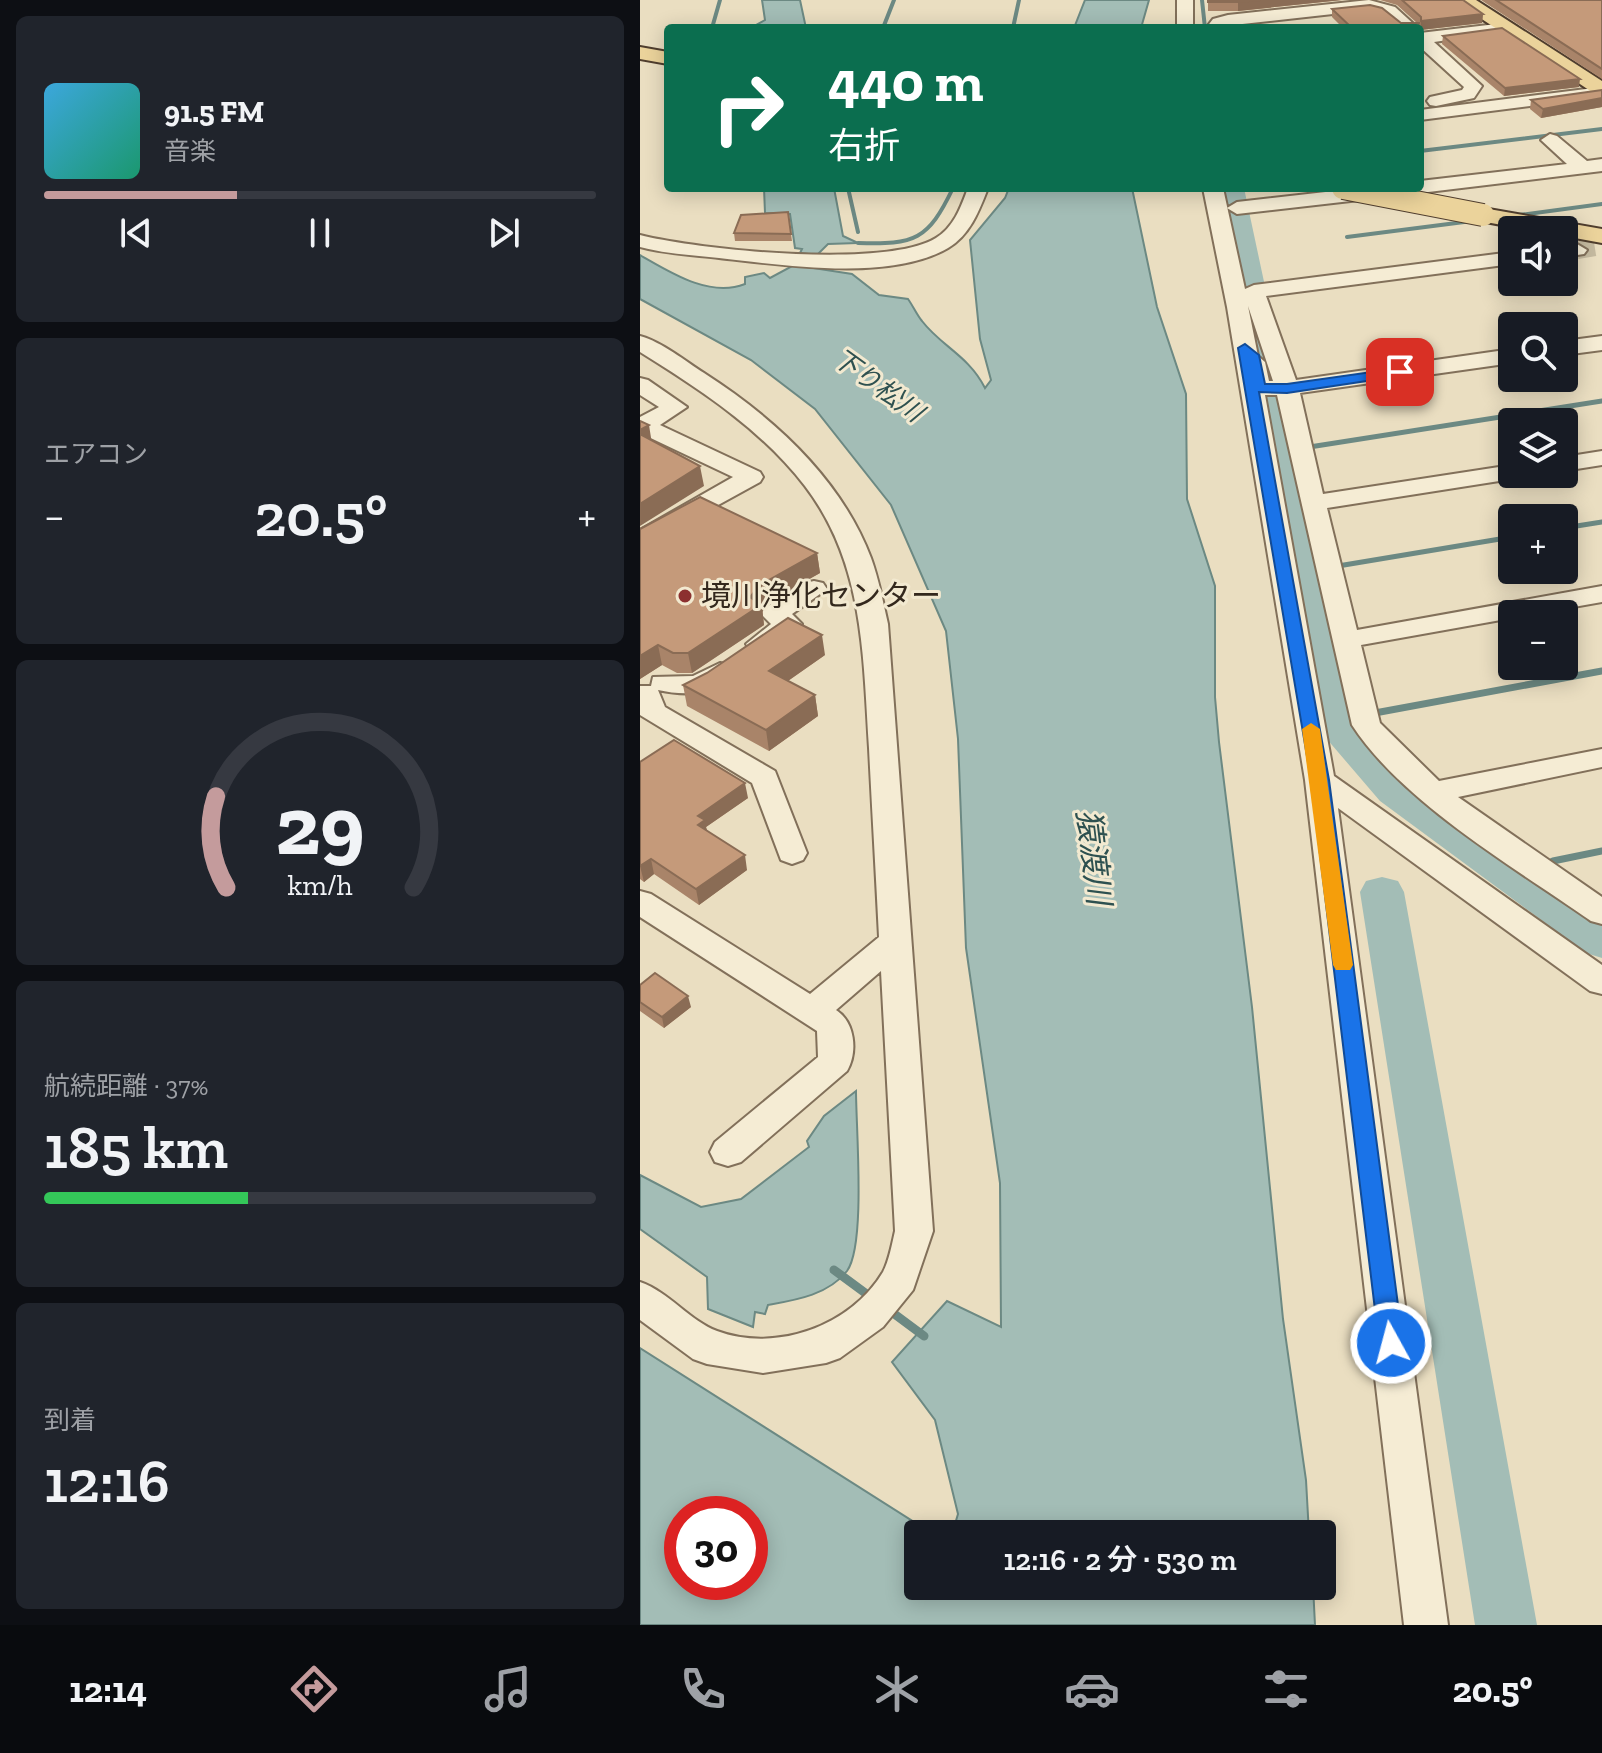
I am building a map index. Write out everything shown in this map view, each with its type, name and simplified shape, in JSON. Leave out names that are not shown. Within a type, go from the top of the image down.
[{"type":"main road","points":[[1463,0],[1602,91]]},
{"type":"main road","points":[[640,53],[664,57]]},
{"type":"main road","points":[[1364,192],[1602,236]]},
{"type":"street","points":[[1185,0],[1185,24]]},
{"type":"street","points":[[1217,24],[1228,20],[1296,22]]},
{"type":"street","points":[[1424,41],[1496,22]]},
{"type":"street","points":[[1424,42],[1470,82],[1472,90],[1458,98],[1424,107]]},
{"type":"street","points":[[1424,43],[1441,85],[1424,88]]},
{"type":"street","points":[[1424,107],[1449,112],[1602,91]]},
{"type":"street","points":[[1449,112],[1472,132]]},
{"type":"street","points":[[1550,140],[1592,166]]},
{"type":"street","points":[[1424,187],[1592,166]]},
{"type":"street","points":[[640,241],[655,246],[826,260],[883,259],[916,254],[941,244],[959,231],[976,192]]},
{"type":"street","points":[[1214,192],[1245,348],[1320,780],[1426,1625]]},
{"type":"street","points":[[1237,208],[1381,192]]},
{"type":"street","points":[[640,241],[725,244]]},
{"type":"street","points":[[1498,260],[1254,291],[1286,388],[1363,715],[1386,749],[1434,792],[1602,913]]},
{"type":"street","points":[[640,343],[735,402],[786,445],[827,499],[857,555],[875,624],[914,1231],[900,1279],[881,1302],[826,1346],[763,1356],[707,1347],[640,1298]]},
{"type":"street","points":[[1578,346],[1602,343]]},
{"type":"street","points":[[1245,348],[1253,355],[1259,388],[1286,388],[1498,358]]},
{"type":"street","points":[[640,385],[675,407],[641,424]]},
{"type":"street","points":[[640,540],[751,477],[641,424]]},
{"type":"street","points":[[1578,462],[1602,458]]},
{"type":"street","points":[[1313,503],[1498,474]]},
{"type":"street","points":[[792,853],[765,778],[652,712],[647,686],[699,685],[789,624],[774,614],[814,589]]},
{"type":"street","points":[[1344,640],[1602,594]]},
{"type":"street","points":[[1434,792],[1602,758]]},
{"type":"street","points":[[1320,780],[1602,982]]},
{"type":"street","points":[[640,902],[834,1025],[835,1062],[728,1152]]},
{"type":"street","points":[[812,1011],[895,941]]},
{"type":"water","points":[[762,0],[800,0],[805,24],[758,24],[765,20]]},
{"type":"water","points":[[1085,0],[1149,0],[1142,24],[1076,24]]},
{"type":"water","points":[[764,192],[835,192],[843,236],[858,243],[828,244],[817,255],[800,253],[802,249],[795,248],[790,214],[765,213]]},
{"type":"water","points":[[1007,192],[1133,192],[1157,307],[1186,394],[1187,499],[1215,586],[1215,697],[1219,742],[1252,1007],[1283,1319],[1306,1480],[1308,1520],[956,1520],[958,1514],[935,1420],[892,1362],[947,1301],[1001,1327],[1000,1183],[966,948],[958,739],[946,631],[891,505],[815,409],[751,360],[640,299],[640,255],[690,281],[718,288],[745,284],[745,277],[764,273],[770,278],[794,265],[852,274],[879,295],[908,299],[920,319],[963,359],[985,388],[991,380],[980,339],[970,240]]},
{"type":"water","points":[[856,1091],[858,1212],[853,1257],[847,1271],[821,1291],[768,1305],[765,1314],[755,1312],[753,1327],[708,1309],[707,1277],[640,1229],[640,1175],[701,1207],[741,1199],[809,1147],[807,1141],[824,1116]]},
{"type":"water","points":[[640,1348],[911,1520],[904,1520],[904,1600],[1314,1600],[1315,1625],[640,1625]]},
{"type":"building","points":[[1208,0],[1260,0],[1208,2]]},
{"type":"building","points":[[1402,0],[1463,0],[1483,14],[1421,21],[1421,17]]},
{"type":"building","points":[[1496,0],[1602,0],[1602,69]]},
{"type":"building","points":[[1370,5],[1382,8],[1401,23],[1419,23],[1348,24],[1332,9]]},
{"type":"building","points":[[1502,28],[1580,79],[1505,88],[1443,36]]},
{"type":"building","points":[[1602,90],[1602,98],[1543,109],[1531,100]]},
{"type":"building","points":[[788,212],[791,234],[734,233],[741,215]]},
{"type":"building","points":[[640,421],[649,425],[640,430]]},
{"type":"building","points":[[640,434],[700,466],[640,504]]},
{"type":"building","points":[[700,497],[817,553],[760,585],[750,597],[761,605],[688,653],[673,653],[658,645],[640,656],[640,529]]},
{"type":"building","points":[[788,618],[822,635],[769,671],[815,695],[766,730],[683,685],[707,673]]},
{"type":"building","points":[[674,740],[745,783],[698,816],[705,820],[698,825],[745,855],[696,889],[651,859],[640,866],[640,762]]},
{"type":"building","points":[[655,973],[688,996],[662,1017],[640,1002],[640,985]]},
{"type":"waterway","points":[[713,24],[720,0]]},
{"type":"waterway","points":[[885,24],[894,0]]},
{"type":"waterway","points":[[1014,24],[1019,0]]},
{"type":"waterway","points":[[1202,0],[1205,24]]},
{"type":"waterway","points":[[1424,151],[1602,129]]},
{"type":"waterway","points":[[849,192],[858,232]]},
{"type":"waterway","points":[[858,243],[893,243],[918,236],[936,219],[951,192]]},
{"type":"waterway","points":[[1232,192],[1340,731],[1395,791],[1602,942]]},
{"type":"waterway","points":[[1512,216],[1602,204]]},
{"type":"waterway","points":[[1347,237],[1472,221]]},
{"type":"waterway","points":[[1284,451],[1602,401]]},
{"type":"waterway","points":[[1578,526],[1602,522]]},
{"type":"waterway","points":[[1308,571],[1498,539]]},
{"type":"waterway","points":[[1337,720],[1602,671]]},
{"type":"waterway","points":[[1553,861],[1602,851]]},
{"type":"waterway","points":[[1505,871],[1515,870]]},
{"type":"waterway","points":[[1382,892],[1506,1625]]},
{"type":"waterway","points":[[834,1270],[872,1298]]},
{"type":"waterway","points":[[889,1310],[924,1336]]},
{"type":"tunnel","points":[[1578,250],[1602,246]]},
{"type":"slow traffic","points":[[1311,729],[1343,965]]},
{"type":"place","name":"境川浄化センター","points":[[685,596]]},
{"type":"route","points":[[1391,1343],[1320,780],[1245,348],[1253,355],[1259,388],[1287,388],[1400,372]]},
{"type":"water label","name":"下り松川","points":[[878,385]]},
{"type":"water label","name":"猿渡川","points":[[1094,857]]}]
